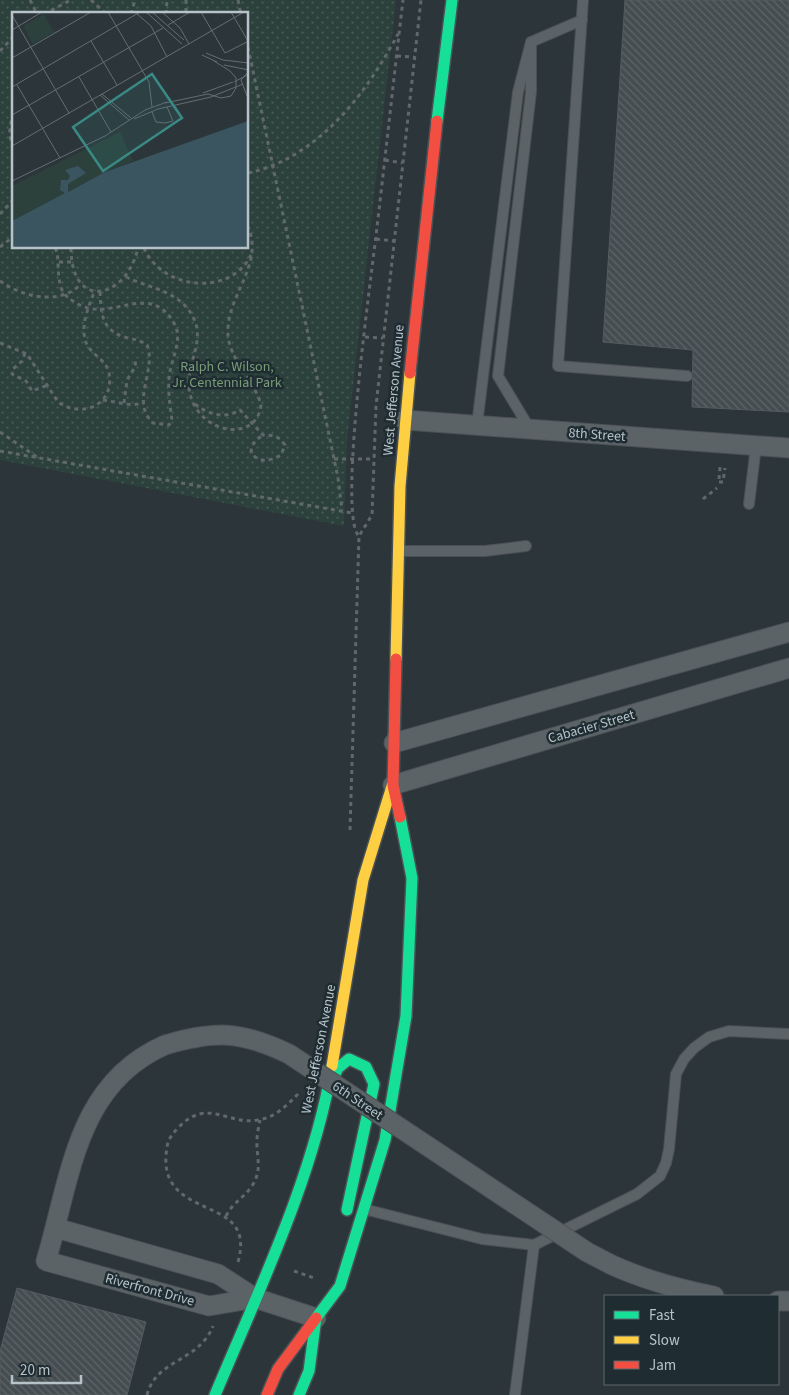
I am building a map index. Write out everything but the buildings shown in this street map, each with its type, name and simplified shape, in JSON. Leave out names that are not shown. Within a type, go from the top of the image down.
[{"type":"main road","name":"West Jefferson Avenue","points":[[299,1395],[309,1371],[316,1318],[340,1286],[385,1140],[406,1016],[412,878],[393,785],[398,551],[405,420],[415,308],[452,0]]},
{"type":"main road","name":"West Jefferson Avenue","points":[[215,1395],[302,1177],[328,1090],[363,880],[393,785]]},
{"type":"main road","points":[[328,1090],[338,1068],[349,1059],[360,1061],[370,1070],[374,1084],[347,1205],[348,1258]]},
{"type":"main road","points":[[267,1395],[278,1369],[316,1318]]},
{"type":"street","name":"8th Street","points":[[405,420],[789,448]]},
{"type":"street","points":[[394,743],[789,632]]},
{"type":"street","name":"Cabacier Street","points":[[393,785],[789,668]]},
{"type":"street","name":"6th Street","points":[[46,1261],[77,1147],[98,1100],[111,1082],[130,1064],[147,1053],[165,1045],[207,1034],[227,1034],[266,1043],[289,1054],[587,1252],[641,1278],[678,1290],[708,1295]]},
{"type":"street","name":"Riverfront Drive","points":[[56,1228],[218,1274],[255,1298],[316,1318]]},
{"type":"street","name":"Riverfront Drive","points":[[46,1261],[209,1306],[255,1298]]},
{"type":"lane","points":[[584,0],[558,366],[687,376]]},
{"type":"lane","points":[[531,42],[582,20]]},
{"type":"lane","points":[[477,425],[518,92],[531,42]]},
{"type":"lane","points":[[530,429],[498,376],[531,92],[531,42]]},
{"type":"lane","points":[[749,504],[756,446]]},
{"type":"lane","points":[[398,551],[484,551],[526,546]]},
{"type":"lane","points":[[363,1208],[482,1239],[534,1245],[637,1194],[660,1176],[666,1163],[669,1149],[676,1074],[684,1059],[694,1048],[709,1037],[729,1031],[789,1034]]},
{"type":"lane","points":[[515,1395],[534,1245]]},
{"type":"path","points":[[30,0],[36,12]]},
{"type":"path","points":[[48,12],[70,0]]},
{"type":"path","points":[[91,0],[104,12]]},
{"type":"path","points":[[358,536],[354,530],[352,513],[356,414],[403,0]]},
{"type":"path","points":[[354,721],[358,536],[372,514],[373,459],[383,338],[421,0]]},
{"type":"path","points":[[249,173],[272,165],[316,139],[350,108],[379,69],[399,32]]},
{"type":"path","points":[[0,51],[12,38]]},
{"type":"path","points":[[249,52],[334,459],[342,510]]},
{"type":"path","points":[[397,56],[414,57]]},
{"type":"path","points":[[12,120],[10,128],[10,141],[12,145]]},
{"type":"path","points":[[385,160],[402,163]]},
{"type":"path","points":[[0,214],[12,200]]},
{"type":"path","points":[[126,277],[178,299],[194,318],[198,342],[189,379],[193,402],[204,420],[219,428],[239,428],[252,423],[261,410],[260,400],[231,347],[228,337],[230,318],[253,252],[249,232]]},
{"type":"path","points":[[0,247],[12,238]]},
{"type":"path","points":[[376,239],[394,241]]},
{"type":"path","points":[[55,249],[59,262],[59,275],[65,295],[88,309],[101,311],[137,303],[151,303],[161,308],[175,326],[177,338],[169,383],[171,423],[163,426],[152,423],[145,411],[144,403],[150,362],[147,345],[115,333],[107,327],[101,311],[100,291]]},
{"type":"path","points":[[71,249],[73,272],[81,284],[100,291],[118,285],[126,277],[136,258],[138,249]]},
{"type":"path","points":[[144,249],[151,262],[164,273],[184,281],[206,284],[218,282],[237,272],[253,252]]},
{"type":"path","points":[[59,262],[71,262]]},
{"type":"path","points":[[0,281],[12,288],[48,298],[65,295],[81,284]]},
{"type":"path","points":[[94,290],[84,328],[84,339],[87,347],[102,361],[108,372],[109,388],[103,400]]},
{"type":"path","points":[[364,336],[383,338]]},
{"type":"path","points":[[0,343],[25,353],[32,360],[58,402],[69,409],[82,410],[103,400],[144,403]]},
{"type":"path","points":[[231,347],[236,346]]},
{"type":"path","points":[[25,353],[22,361],[12,369],[12,374],[26,381],[32,392],[48,385]]},
{"type":"path","points":[[124,403],[127,380],[133,371],[136,358]]},
{"type":"path","points":[[193,402],[215,415],[231,415],[240,410],[263,435],[278,437],[282,440],[285,444],[281,455],[265,460],[253,456],[251,452],[252,446],[263,435]]},
{"type":"path","points":[[0,432],[40,459]]},
{"type":"path","points":[[0,451],[352,513]]},
{"type":"path","points":[[334,459],[373,459]]},
{"type":"path","points":[[719,480],[723,482],[723,468]]},
{"type":"path","points":[[703,499],[718,488]]},
{"type":"path","points":[[238,1262],[241,1242],[235,1228],[226,1216],[189,1199],[176,1190],[168,1177],[165,1160],[168,1143],[183,1122],[197,1116],[220,1113],[249,1121],[260,1120],[282,1110],[301,1091]]},
{"type":"path","points":[[226,1216],[233,1203],[246,1192],[255,1178],[259,1156],[256,1142],[260,1120]]},
{"type":"path","points":[[290,1270],[314,1278]]},
{"type":"path","points":[[146,1395],[156,1377],[204,1344],[212,1328]]},
{"type":"green space","name":"Ralph C. Wilson, Jr. Centennial Park","points":[[0,0],[396,0],[347,440],[344,526],[0,460]]},
{"type":"traffic: fast","points":[[437,121],[452,0]]},
{"type":"traffic: fast","points":[[299,1395],[309,1371],[316,1318],[340,1286],[385,1140],[406,1016],[412,878],[400,817]]},
{"type":"traffic: fast","points":[[329,1087],[338,1068],[349,1059],[366,1067],[374,1084],[347,1210]]},
{"type":"traffic: fast","points":[[215,1395],[266,1275],[298,1191],[324,1107],[332,1066]]},
{"type":"traffic: slow","points":[[396,659],[400,486],[410,373]]},
{"type":"traffic: slow","points":[[332,1066],[363,880],[392,786]]},
{"type":"traffic: jam","points":[[410,373],[437,121]]},
{"type":"traffic: jam","points":[[396,659],[393,785],[400,817]]},
{"type":"traffic: jam","points":[[267,1395],[278,1369],[316,1318]]}]
